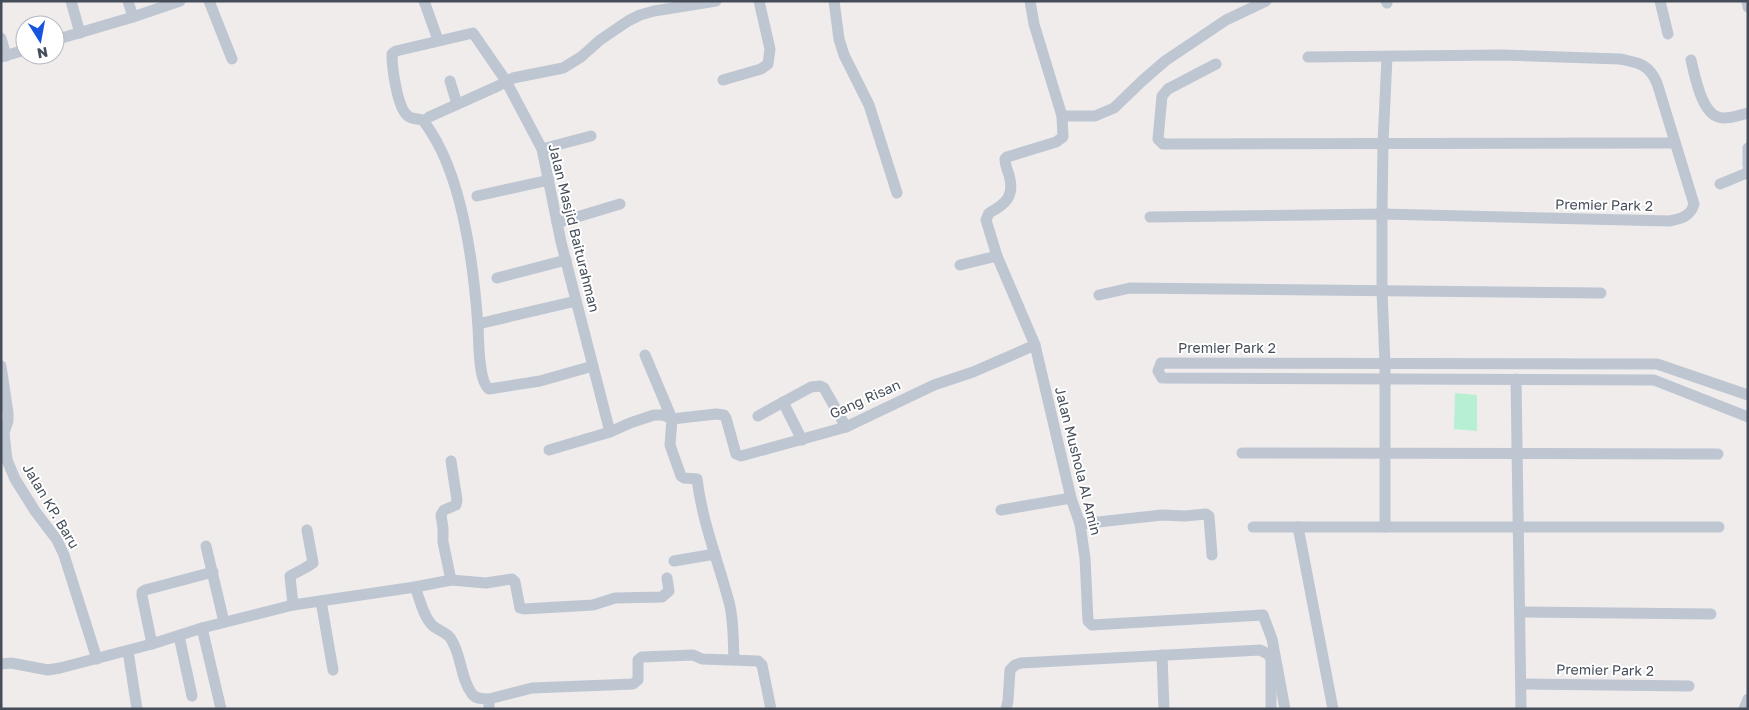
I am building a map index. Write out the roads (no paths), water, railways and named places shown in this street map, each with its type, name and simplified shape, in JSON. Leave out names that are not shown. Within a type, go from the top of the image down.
[{"type":"street","points":[[72,1],[80,33]]},
{"type":"street","points":[[128,1],[133,18]]},
{"type":"street","points":[[65,37],[133,18],[180,1]]},
{"type":"street","points":[[209,1],[232,59]]},
{"type":"street","points":[[424,1],[438,40],[396,51],[392,54],[392,62],[401,107],[408,117],[423,120],[438,143],[451,175],[466,226],[485,386],[489,389],[540,381],[593,366]]},
{"type":"street","points":[[429,117],[513,78],[567,66],[581,57],[600,40],[640,14],[716,1]]},
{"type":"street","points":[[723,80],[761,69],[768,64],[770,49],[759,1]]},
{"type":"street","points":[[834,1],[839,39],[844,55],[869,104],[897,193]]},
{"type":"street","points":[[1030,1],[1034,24],[1062,116],[1095,116],[1114,108],[1142,80],[1165,62],[1226,20],[1266,1]]},
{"type":"street","points":[[1660,1],[1668,34]]},
{"type":"street","points":[[1747,1],[1748,7]]},
{"type":"street","name":"Jalan Masjid Baiturahman","points":[[438,40],[473,33],[506,81],[542,149],[557,223],[610,432]]},
{"type":"street","points":[[1,38],[3,56]]},
{"type":"street","name":"Premier Park 2","points":[[1150,217],[1382,214],[1669,221],[1678,220],[1687,216],[1692,211],[1694,204],[1654,74],[1639,63],[1620,59],[1502,55],[1308,57]]},
{"type":"street","points":[[1385,527],[1382,143],[1387,57]]},
{"type":"street","points":[[1691,60],[1704,104],[1714,116],[1724,118],[1748,113]]},
{"type":"street","points":[[1216,64],[1168,89],[1162,96],[1158,139],[1160,142],[1163,144],[1675,143]]},
{"type":"street","points":[[450,81],[457,104]]},
{"type":"street","name":"Jalan Mushola Al Amin","points":[[1062,116],[1063,134],[1061,139],[1005,159],[1010,177],[1010,198],[988,213],[986,217],[997,256],[1035,345],[1071,498],[1080,524],[1085,558],[1088,621],[1092,625],[1260,614],[1264,617],[1272,639],[1285,709]]},
{"type":"street","points":[[542,149],[591,136]]},
{"type":"street","points":[[1748,148],[1748,165]]},
{"type":"street","points":[[1720,184],[1747,173],[1748,170]]},
{"type":"street","points":[[477,196],[549,180]]},
{"type":"street","points":[[557,223],[620,204]]},
{"type":"street","points":[[960,265],[997,256]]},
{"type":"street","points":[[497,278],[566,260]]},
{"type":"street","points":[[1099,295],[1130,288],[1601,293]]},
{"type":"street","points":[[478,324],[576,301]]},
{"type":"street","name":"Gang Risan","points":[[672,419],[716,414],[724,415],[736,454],[740,456],[846,427],[934,385],[973,372],[1035,345]]},
{"type":"street","points":[[645,355],[672,419],[670,445],[681,476],[696,479],[704,515],[729,603],[732,619],[734,660]]},
{"type":"street","name":"Premier Park 2","points":[[1748,395],[1657,364],[1161,363],[1158,371],[1162,378],[1654,380],[1748,417]]},
{"type":"street","name":"Jalan KP. Baru","points":[[1,366],[8,413],[8,421],[4,433],[7,460],[15,479],[64,555],[97,659]]},
{"type":"street","points":[[1516,379],[1521,709]]},
{"type":"street","points":[[758,416],[811,387],[820,386],[824,388],[846,427]]},
{"type":"street","points":[[784,402],[802,440]]},
{"type":"street","points":[[549,450],[610,432],[654,415],[663,415],[672,419]]},
{"type":"street","points":[[1242,453],[1718,454]]},
{"type":"street","points":[[451,461],[458,500],[456,505],[444,510],[440,515],[443,528],[443,542],[451,580]]},
{"type":"street","points":[[1001,510],[1071,498]]},
{"type":"street","points":[[1080,524],[1162,515],[1185,516],[1206,514],[1209,516],[1212,555]]},
{"type":"street","points":[[1253,527],[1719,527]]},
{"type":"street","points":[[1298,527],[1333,709]]},
{"type":"street","points":[[293,605],[290,576],[313,563],[307,530]]},
{"type":"street","points":[[206,546],[224,622]]},
{"type":"street","points":[[674,561],[715,554]]},
{"type":"street","points":[[152,644],[142,592],[213,572]]},
{"type":"street","points":[[1,664],[11,663],[48,670],[128,651],[202,628],[293,605],[451,580],[486,583],[512,579],[518,604],[524,610],[593,605],[615,598],[662,597],[668,591],[667,578]]},
{"type":"street","points":[[415,587],[428,619],[434,626],[444,631],[452,640],[466,685],[473,696],[489,704],[532,688],[634,684],[638,680],[638,660],[645,656],[693,655],[702,659],[753,661],[762,665],[770,709]]},
{"type":"street","points":[[321,601],[333,670]]},
{"type":"street","points":[[1520,612],[1711,614]]},
{"type":"street","points":[[202,628],[221,709]]},
{"type":"street","points":[[179,636],[192,696]]},
{"type":"street","points":[[1009,706],[1009,676],[1010,670],[1015,665],[1260,650],[1265,651],[1270,659],[1271,709]]},
{"type":"street","points":[[128,651],[137,709]]},
{"type":"street","points":[[1162,655],[1164,709]]},
{"type":"street","name":"Premier Park 2","points":[[1520,684],[1689,686]]},
{"type":"street","points":[[1744,709],[1748,699]]}]
